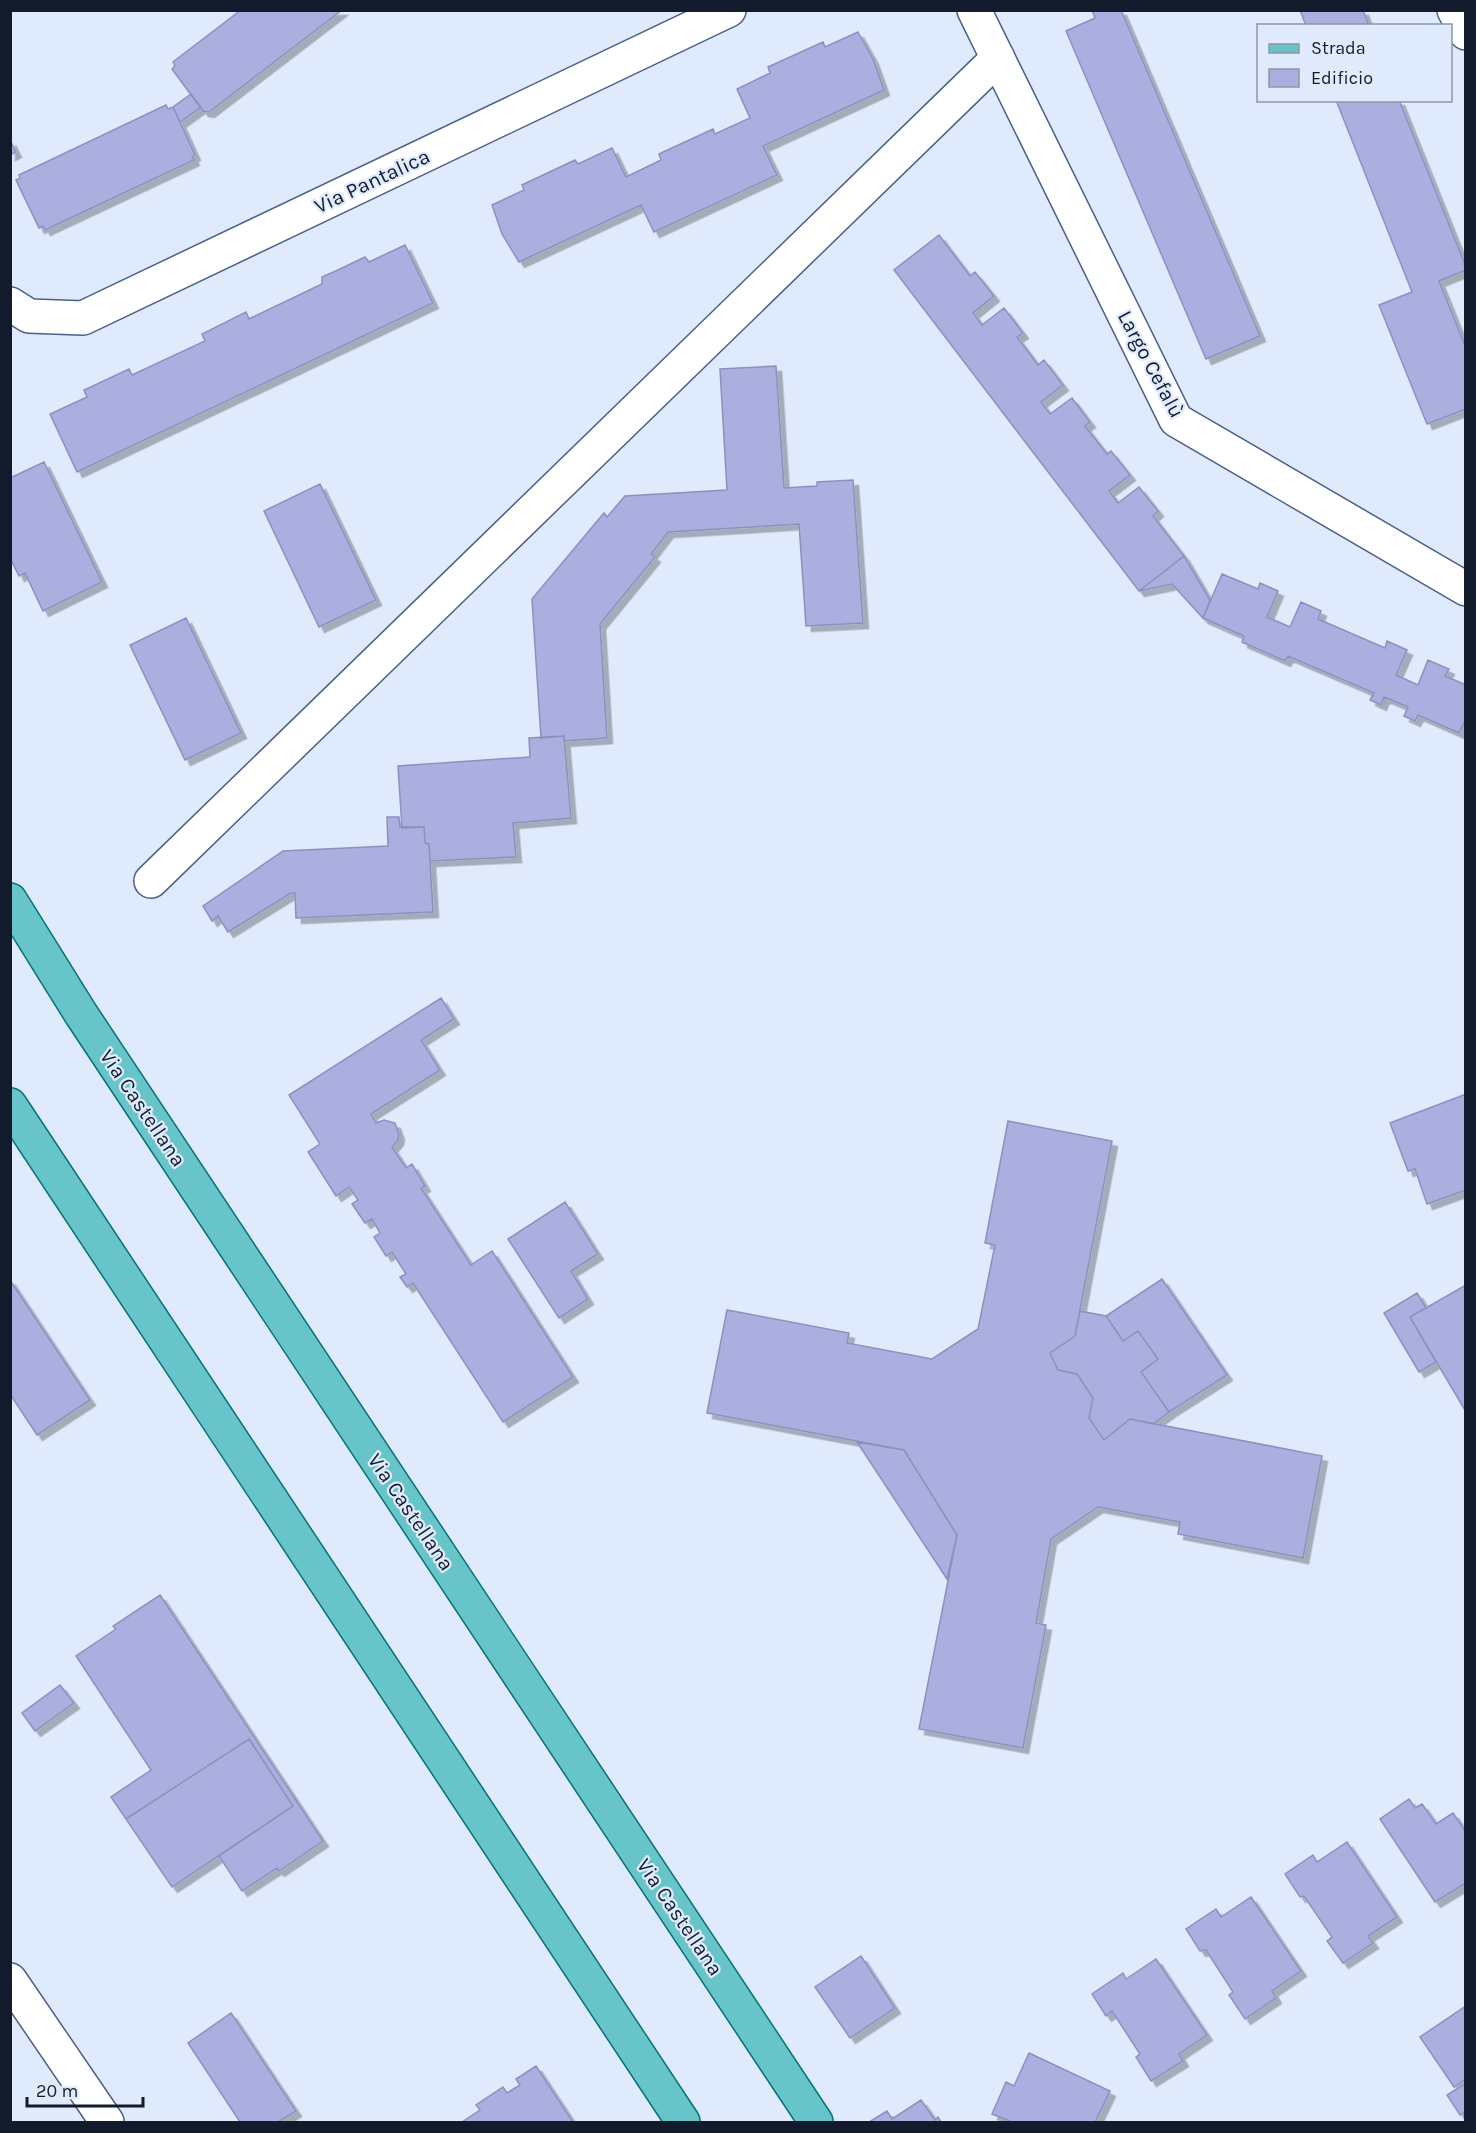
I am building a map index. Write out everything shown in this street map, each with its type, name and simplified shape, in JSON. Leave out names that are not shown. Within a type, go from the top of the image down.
[{"type":"main road","name":"Via Castellana","points":[[10,900],[81,1014],[816,2122]]},
{"type":"main road","points":[[10,1105],[683,2122]]},
{"type":"street","name":"Via Pantalica","points":[[10,304],[29,316],[83,318],[729,10]]},
{"type":"street","name":"Largo Cefalù","points":[[974,10],[1176,420],[1466,589]]},
{"type":"street","points":[[1454,10],[1466,33]]},
{"type":"street","points":[[151,881],[998,58]]},
{"type":"street","points":[[10,1980],[107,2122]]},
{"type":"building","points":[[241,10],[342,10],[209,112],[203,111],[172,69],[175,66],[173,62]]},
{"type":"building","points":[[1092,10],[1121,10],[1260,336],[1206,359],[1066,31],[1095,18]]},
{"type":"building","points":[[1300,10],[1363,10],[1368,24],[1305,24]]},
{"type":"building","points":[[858,32],[873,59],[884,90],[763,146],[777,175],[654,232],[641,205],[519,262],[502,234],[492,205],[524,190],[522,185],[575,160],[578,164],[612,148],[626,177],[661,160],[659,154],[713,129],[715,134],[750,118],[737,89],[770,73],[768,67],[823,42],[825,47]]},
{"type":"building","points":[[191,94],[201,107],[180,122],[173,107]]},
{"type":"building","points":[[1337,102],[1400,102],[1466,267],[1466,270],[1439,281],[1466,348],[1466,409],[1427,424],[1379,305],[1412,292]]},
{"type":"building","points":[[166,105],[168,109],[173,107],[195,155],[192,157],[194,160],[45,230],[43,226],[39,228],[16,180],[20,178],[19,175]]},
{"type":"building","points":[[10,140],[16,152],[10,155]]},
{"type":"building","points":[[939,235],[970,276],[975,272],[994,296],[973,313],[982,325],[1004,308],[1023,333],[1017,337],[1038,365],[1044,360],[1063,385],[1041,402],[1050,414],[1072,398],[1090,422],[1085,426],[1107,454],[1111,451],[1130,475],[1109,491],[1118,503],[1139,487],[1158,511],[1153,516],[1184,556],[1139,591],[894,270]]},
{"type":"building","points":[[405,245],[433,303],[77,472],[50,414],[87,397],[84,390],[129,369],[132,375],[205,341],[202,334],[246,312],[249,319],[322,284],[322,277],[365,257],[369,262]]},
{"type":"building","points":[[776,366],[784,488],[817,486],[817,482],[853,480],[863,623],[806,626],[799,524],[668,532],[651,554],[655,557],[600,624],[607,738],[564,741],[564,736],[541,738],[532,599],[604,513],[607,517],[625,496],[727,490],[720,369]]},
{"type":"building","points":[[44,462],[102,582],[43,611],[25,573],[19,576],[10,558],[10,478]]},
{"type":"building","points":[[320,484],[376,600],[319,627],[264,511]]},
{"type":"building","points":[[1184,556],[1210,600],[1203,618],[1172,584],[1139,591]]},
{"type":"building","points":[[1222,574],[1258,589],[1260,583],[1278,591],[1267,617],[1290,627],[1301,602],[1321,611],[1318,619],[1385,648],[1387,641],[1407,650],[1396,675],[1418,685],[1428,660],[1449,669],[1445,676],[1466,685],[1466,719],[1459,733],[1418,715],[1415,721],[1404,716],[1408,707],[1384,697],[1381,705],[1370,700],[1374,693],[1288,656],[1285,661],[1242,642],[1244,636],[1203,618]]},
{"type":"building","points":[[186,618],[241,733],[185,760],[130,645]]},
{"type":"building","points":[[564,736],[571,818],[513,823],[516,857],[430,861],[429,844],[425,843],[424,827],[402,828],[398,766],[530,757],[529,738]]},
{"type":"building","points":[[387,817],[399,817],[400,827],[424,827],[425,843],[429,844],[433,912],[296,918],[295,893],[291,893],[228,932],[218,916],[212,921],[203,906],[283,851],[388,846]]},
{"type":"building","points":[[441,998],[454,1019],[421,1040],[440,1070],[371,1114],[376,1123],[384,1120],[395,1123],[399,1135],[392,1147],[406,1168],[412,1164],[425,1186],[421,1188],[471,1265],[492,1251],[573,1377],[503,1422],[413,1283],[407,1287],[400,1277],[406,1274],[392,1252],[386,1256],[374,1237],[380,1233],[372,1219],[365,1223],[352,1204],[358,1200],[349,1187],[336,1196],[308,1152],[320,1144],[289,1095]]},
{"type":"building","points":[[1466,1094],[1466,1190],[1427,1204],[1415,1169],[1408,1171],[1390,1123]]},
{"type":"building","points":[[1008,1121],[1112,1141],[1075,1336],[1050,1353],[1058,1370],[1077,1374],[1093,1398],[1089,1418],[1104,1440],[1130,1419],[1322,1456],[1303,1558],[1178,1534],[1180,1522],[1098,1507],[1051,1539],[1036,1623],[1046,1625],[1023,1748],[919,1729],[957,1535],[904,1450],[707,1413],[727,1310],[849,1333],[847,1343],[932,1359],[978,1329],[995,1245],[985,1243]]},
{"type":"building","points":[[565,1202],[598,1254],[571,1271],[588,1299],[559,1318],[508,1239]]},
{"type":"building","points":[[1162,1279],[1227,1375],[1169,1412],[1141,1372],[1158,1359],[1138,1331],[1123,1341],[1106,1316]]},
{"type":"building","points":[[10,1280],[90,1400],[37,1435],[10,1394]]},
{"type":"building","points":[[1466,1285],[1466,1412],[1410,1317]]},
{"type":"building","points":[[1417,1293],[1426,1308],[1410,1317],[1436,1362],[1419,1372],[1384,1313]]},
{"type":"building","points":[[1080,1311],[1106,1316],[1123,1341],[1138,1331],[1158,1359],[1141,1372],[1169,1412],[1153,1424],[1130,1419],[1104,1440],[1089,1418],[1093,1398],[1077,1374],[1058,1370],[1050,1353],[1075,1336]]},
{"type":"building","points":[[857,1442],[904,1450],[957,1535],[947,1579]]},
{"type":"building","points":[[160,1595],[323,1841],[279,1871],[277,1868],[242,1891],[219,1856],[293,1806],[249,1739],[126,1819],[111,1797],[151,1770],[76,1656],[116,1629],[113,1626]]},
{"type":"building","points":[[60,1685],[74,1703],[35,1731],[22,1713]]},
{"type":"building","points":[[249,1739],[293,1806],[172,1887],[126,1819]]},
{"type":"building","points":[[1409,1799],[1415,1808],[1422,1804],[1436,1824],[1453,1813],[1466,1832],[1466,1883],[1435,1902],[1380,1819]]},
{"type":"building","points":[[1347,1842],[1397,1917],[1368,1936],[1373,1943],[1343,1963],[1327,1941],[1332,1937],[1304,1896],[1300,1897],[1285,1874],[1313,1855],[1317,1862]]},
{"type":"building","points":[[1251,1897],[1301,1971],[1272,1991],[1276,1998],[1245,2019],[1229,1995],[1233,1992],[1206,1950],[1200,1951],[1186,1929],[1216,1909],[1221,1917]]},
{"type":"building","points":[[861,1956],[895,2008],[850,2038],[815,1987]]},
{"type":"building","points":[[1156,1959],[1207,2035],[1179,2054],[1183,2061],[1151,2081],[1136,2057],[1140,2054],[1112,2011],[1106,2016],[1092,1994],[1123,1973],[1126,1979]]},
{"type":"building","points":[[1466,2006],[1466,2079],[1454,2087],[1420,2037]]},
{"type":"building","points":[[231,2013],[296,2111],[278,2122],[240,2122],[188,2043]]},
{"type":"building","points":[[1029,2053],[1110,2091],[1095,2122],[1012,2122],[992,2114],[1006,2082],[1014,2086]]},
{"type":"building","points":[[536,2066],[573,2122],[462,2122],[480,2110],[476,2105],[503,2087],[507,2093],[520,2085],[516,2079]]},
{"type":"building","points":[[1466,2083],[1466,2111],[1460,2115],[1447,2095]]},
{"type":"building","points":[[921,2100],[935,2120],[938,2117],[941,2122],[869,2122],[887,2111],[892,2119]]}]
